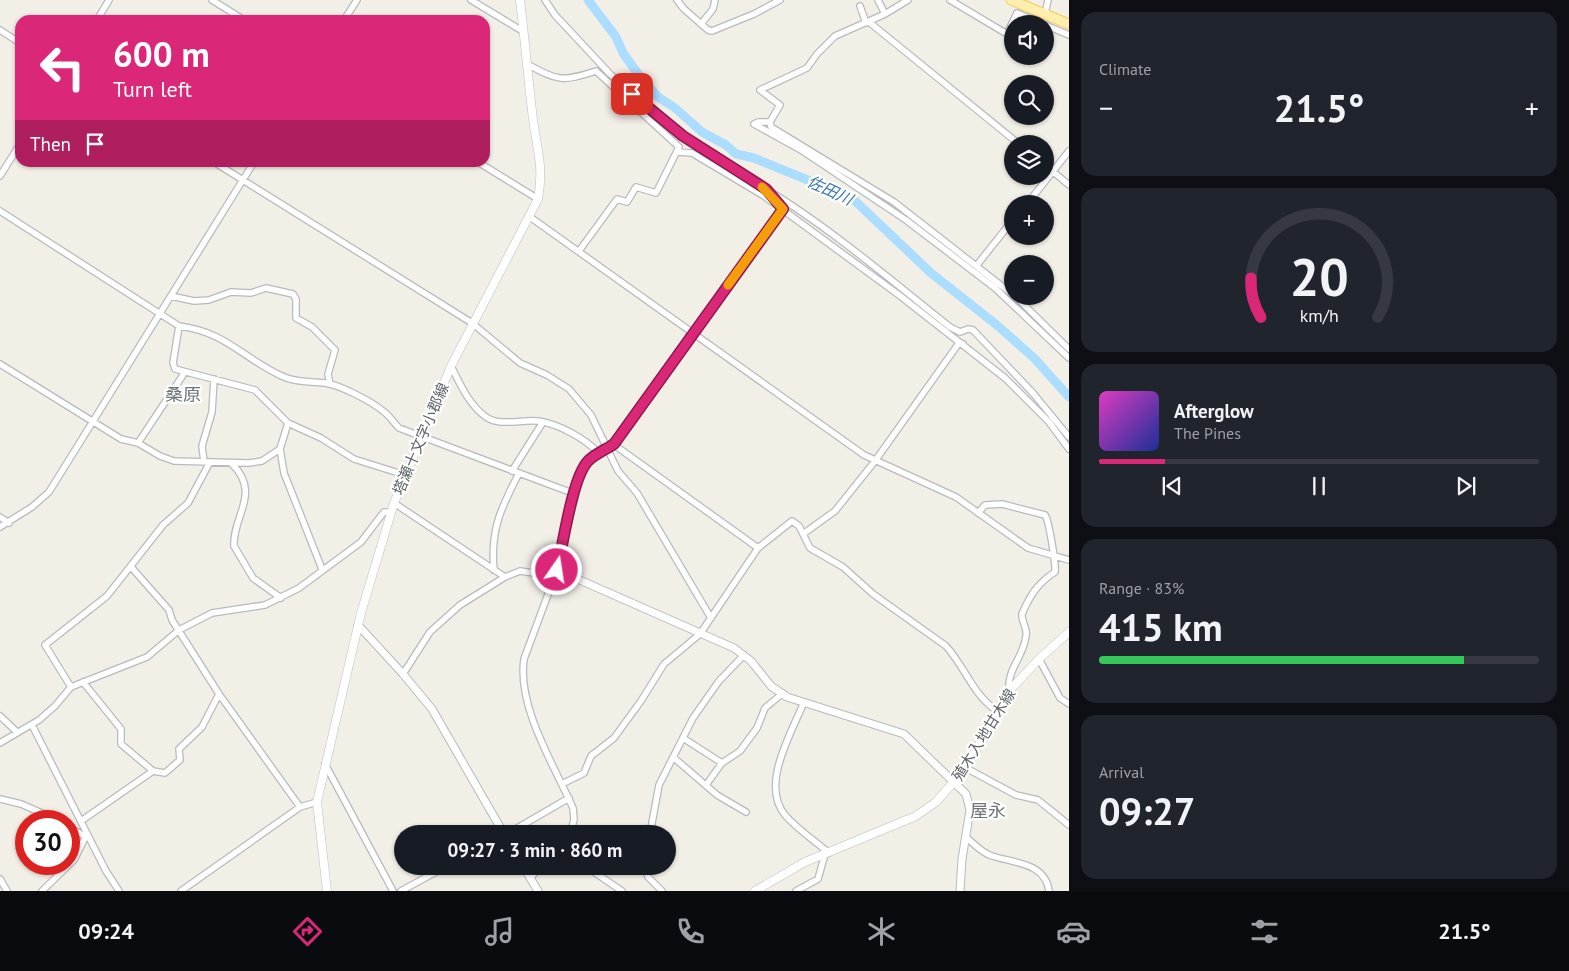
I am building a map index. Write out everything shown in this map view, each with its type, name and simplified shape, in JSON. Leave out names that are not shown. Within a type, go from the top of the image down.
[{"type":"main road","name":"塔瀬十文字小郡線","points":[[327,891],[317,802],[358,625],[394,503],[451,366],[538,199],[542,178],[541,160],[533,122],[520,0]]},
{"type":"main road","points":[[1011,0],[1069,24]]},
{"type":"main road","name":"殖木入地甘木線","points":[[755,891],[805,862],[916,816],[936,802],[954,784],[966,768],[1009,691],[1039,659],[1069,632]]},
{"type":"street","points":[[100,15],[110,0]]},
{"type":"street","points":[[212,0],[236,15]]},
{"type":"street","points":[[347,15],[356,0]]},
{"type":"street","points":[[471,0],[524,32]]},
{"type":"street","points":[[545,0],[555,15],[610,74],[656,115],[683,136],[785,200],[950,327],[960,332],[964,344]]},
{"type":"street","points":[[678,0],[684,9],[710,31],[718,30],[780,0]]},
{"type":"street","points":[[701,24],[713,9],[715,0]]},
{"type":"street","points":[[878,0],[885,14]]},
{"type":"street","points":[[908,0],[885,14],[835,36],[817,54],[807,68],[760,90],[780,105],[770,122],[771,127],[894,202],[1004,287]]},
{"type":"street","points":[[950,0],[1004,32]]},
{"type":"street","points":[[1044,14],[1048,0]]},
{"type":"street","points":[[860,6],[867,22],[1008,135]]},
{"type":"street","points":[[1054,28],[1069,35]]},
{"type":"street","points":[[0,30],[15,40]]},
{"type":"street","points":[[527,64],[554,78],[580,77],[596,71],[678,144],[678,152],[662,178],[658,192],[656,194],[636,187],[628,202],[617,199],[579,251]]},
{"type":"street","points":[[770,122],[754,124],[801,150],[906,220],[995,288],[1069,358]]},
{"type":"street","points":[[1054,171],[1069,151]]},
{"type":"street","points":[[0,176],[15,152]]},
{"type":"street","points":[[678,152],[692,153],[783,209],[964,344],[1004,378],[1049,422],[1069,449]]},
{"type":"street","points":[[222,167],[472,323],[520,363],[547,375],[569,389],[591,415],[606,449],[618,470],[637,494],[711,618]]},
{"type":"street","points":[[0,527],[9,523],[49,492],[90,422],[161,313],[251,167]]},
{"type":"street","points":[[486,167],[538,199]]},
{"type":"street","points":[[1054,173],[1069,185]]},
{"type":"street","points":[[1034,195],[1042,185]]},
{"type":"street","points":[[766,189],[783,209]]},
{"type":"street","points":[[573,825],[573,808],[532,717],[523,683],[524,659],[556,573],[575,494],[584,466],[599,453],[614,444],[783,209]]},
{"type":"street","points":[[0,211],[179,326],[198,328],[217,336],[265,368],[284,377],[310,383],[330,384],[373,404],[387,414],[399,428],[575,494]]},
{"type":"street","points":[[530,217],[875,461],[947,492],[1028,548],[1069,560]]},
{"type":"street","points":[[977,265],[1004,231]]},
{"type":"street","points":[[171,296],[194,301],[209,300],[231,292],[251,293],[266,288],[293,294],[296,299],[296,318],[312,327],[335,350],[328,374],[330,384]]},
{"type":"street","points":[[1024,305],[1069,349]]},
{"type":"street","points":[[179,326],[173,363],[176,369],[255,390],[288,423],[321,438],[354,460],[405,475]]},
{"type":"street","points":[[960,332],[970,328],[985,341],[1032,392],[1069,437]]},
{"type":"street","points":[[802,534],[835,511],[875,461],[959,343],[964,344]]},
{"type":"street","points":[[0,364],[121,440],[138,443],[168,459],[232,464],[262,461],[280,449]]},
{"type":"street","points":[[451,366],[462,389],[486,417],[501,422],[543,422],[584,440],[599,453]]},
{"type":"street","points":[[138,443],[185,372]]},
{"type":"street","points":[[71,687],[45,645],[100,603],[132,568],[164,525],[188,502],[207,462],[202,446],[212,412],[214,378]]},
{"type":"street","points":[[494,570],[492,548],[494,530],[516,472],[543,422]]},
{"type":"street","points":[[288,423],[280,449],[284,473],[322,569]]},
{"type":"street","points":[[614,444],[758,548]]},
{"type":"street","points":[[232,464],[240,476],[245,494],[234,546],[252,578],[281,598]]},
{"type":"street","points":[[394,503],[505,577]]},
{"type":"street","points":[[978,513],[985,505],[1002,504],[1045,515],[1048,519],[1055,557],[1055,572],[1042,580],[1029,595],[1022,614],[1027,634],[1020,658],[1010,670],[1009,691]]},
{"type":"street","points":[[0,742],[32,725],[55,706],[71,687],[147,657],[179,630],[212,613],[252,608],[281,598],[299,588],[322,569],[361,542],[384,512],[392,512]]},
{"type":"street","points":[[0,517],[9,523]]},
{"type":"street","points":[[562,784],[584,773],[591,756],[614,738],[630,713],[642,701],[664,664],[700,634],[758,548],[792,521],[797,523],[810,548],[843,567],[873,594],[946,646],[980,697],[997,711]]},
{"type":"street","points":[[132,568],[170,610],[172,620],[219,694],[300,807]]},
{"type":"street","points":[[404,674],[430,632],[460,605],[505,577],[526,571],[556,573],[700,634],[744,655],[771,686],[782,693],[804,702],[904,734],[966,794],[970,810],[960,891]]},
{"type":"street","points":[[358,625],[404,674],[432,709],[501,825]]},
{"type":"street","points":[[652,825],[659,785],[672,757],[708,695],[744,655]]},
{"type":"street","points":[[1039,659],[1060,698],[1069,704]]},
{"type":"street","points":[[83,682],[121,729],[121,744],[153,770],[165,773],[180,760],[179,749],[202,727],[219,694]]},
{"type":"street","points":[[706,785],[722,763],[740,751],[757,728],[763,711],[782,693]]},
{"type":"street","points":[[796,891],[818,880],[827,853],[783,813],[774,789],[778,766],[804,702]]},
{"type":"street","points":[[0,716],[17,732]]},
{"type":"street","points":[[32,725],[81,821],[86,836],[119,891]]},
{"type":"street","points":[[683,738],[722,763]]},
{"type":"street","points":[[672,757],[717,795],[746,812]]},
{"type":"street","points":[[325,764],[392,891]]},
{"type":"street","points":[[966,768],[1016,796],[1038,800],[1069,825]]},
{"type":"street","points":[[81,821],[153,770]]},
{"type":"street","points":[[522,825],[568,798]]},
{"type":"street","points":[[0,799],[21,804],[35,810]]},
{"type":"street","points":[[181,891],[300,807],[317,802]]},
{"type":"street","points":[[80,833],[86,836]]},
{"type":"street","points":[[42,891],[74,860],[86,836]]},
{"type":"street","points":[[966,837],[986,854],[1024,863],[1040,873],[1045,879],[1049,891]]},
{"type":"street","points":[[401,891],[430,875]]},
{"type":"street","points":[[528,875],[538,891]]},
{"type":"street","points":[[530,878],[533,875]]},
{"type":"street","points":[[598,875],[622,891]]},
{"type":"street","points":[[647,875],[662,891]]},
{"type":"street","points":[[0,879],[7,891]]},
{"type":"waterway","name":"佐田川","points":[[588,0],[616,37],[623,53],[641,78],[658,97],[675,108],[702,132],[726,145],[736,154],[754,158],[852,198],[931,273],[998,326],[1035,359],[1069,397]]},
{"type":"slow traffic","points":[[728,285],[783,209],[766,189],[762,187]]},
{"type":"district","name":"桑原","points":[[183,395]]},
{"type":"district","name":"屋永","points":[[988,811]]},
{"type":"route","points":[[557,570],[575,494],[584,466],[588,461],[614,444],[783,209],[766,189],[683,136],[632,94]]}]
